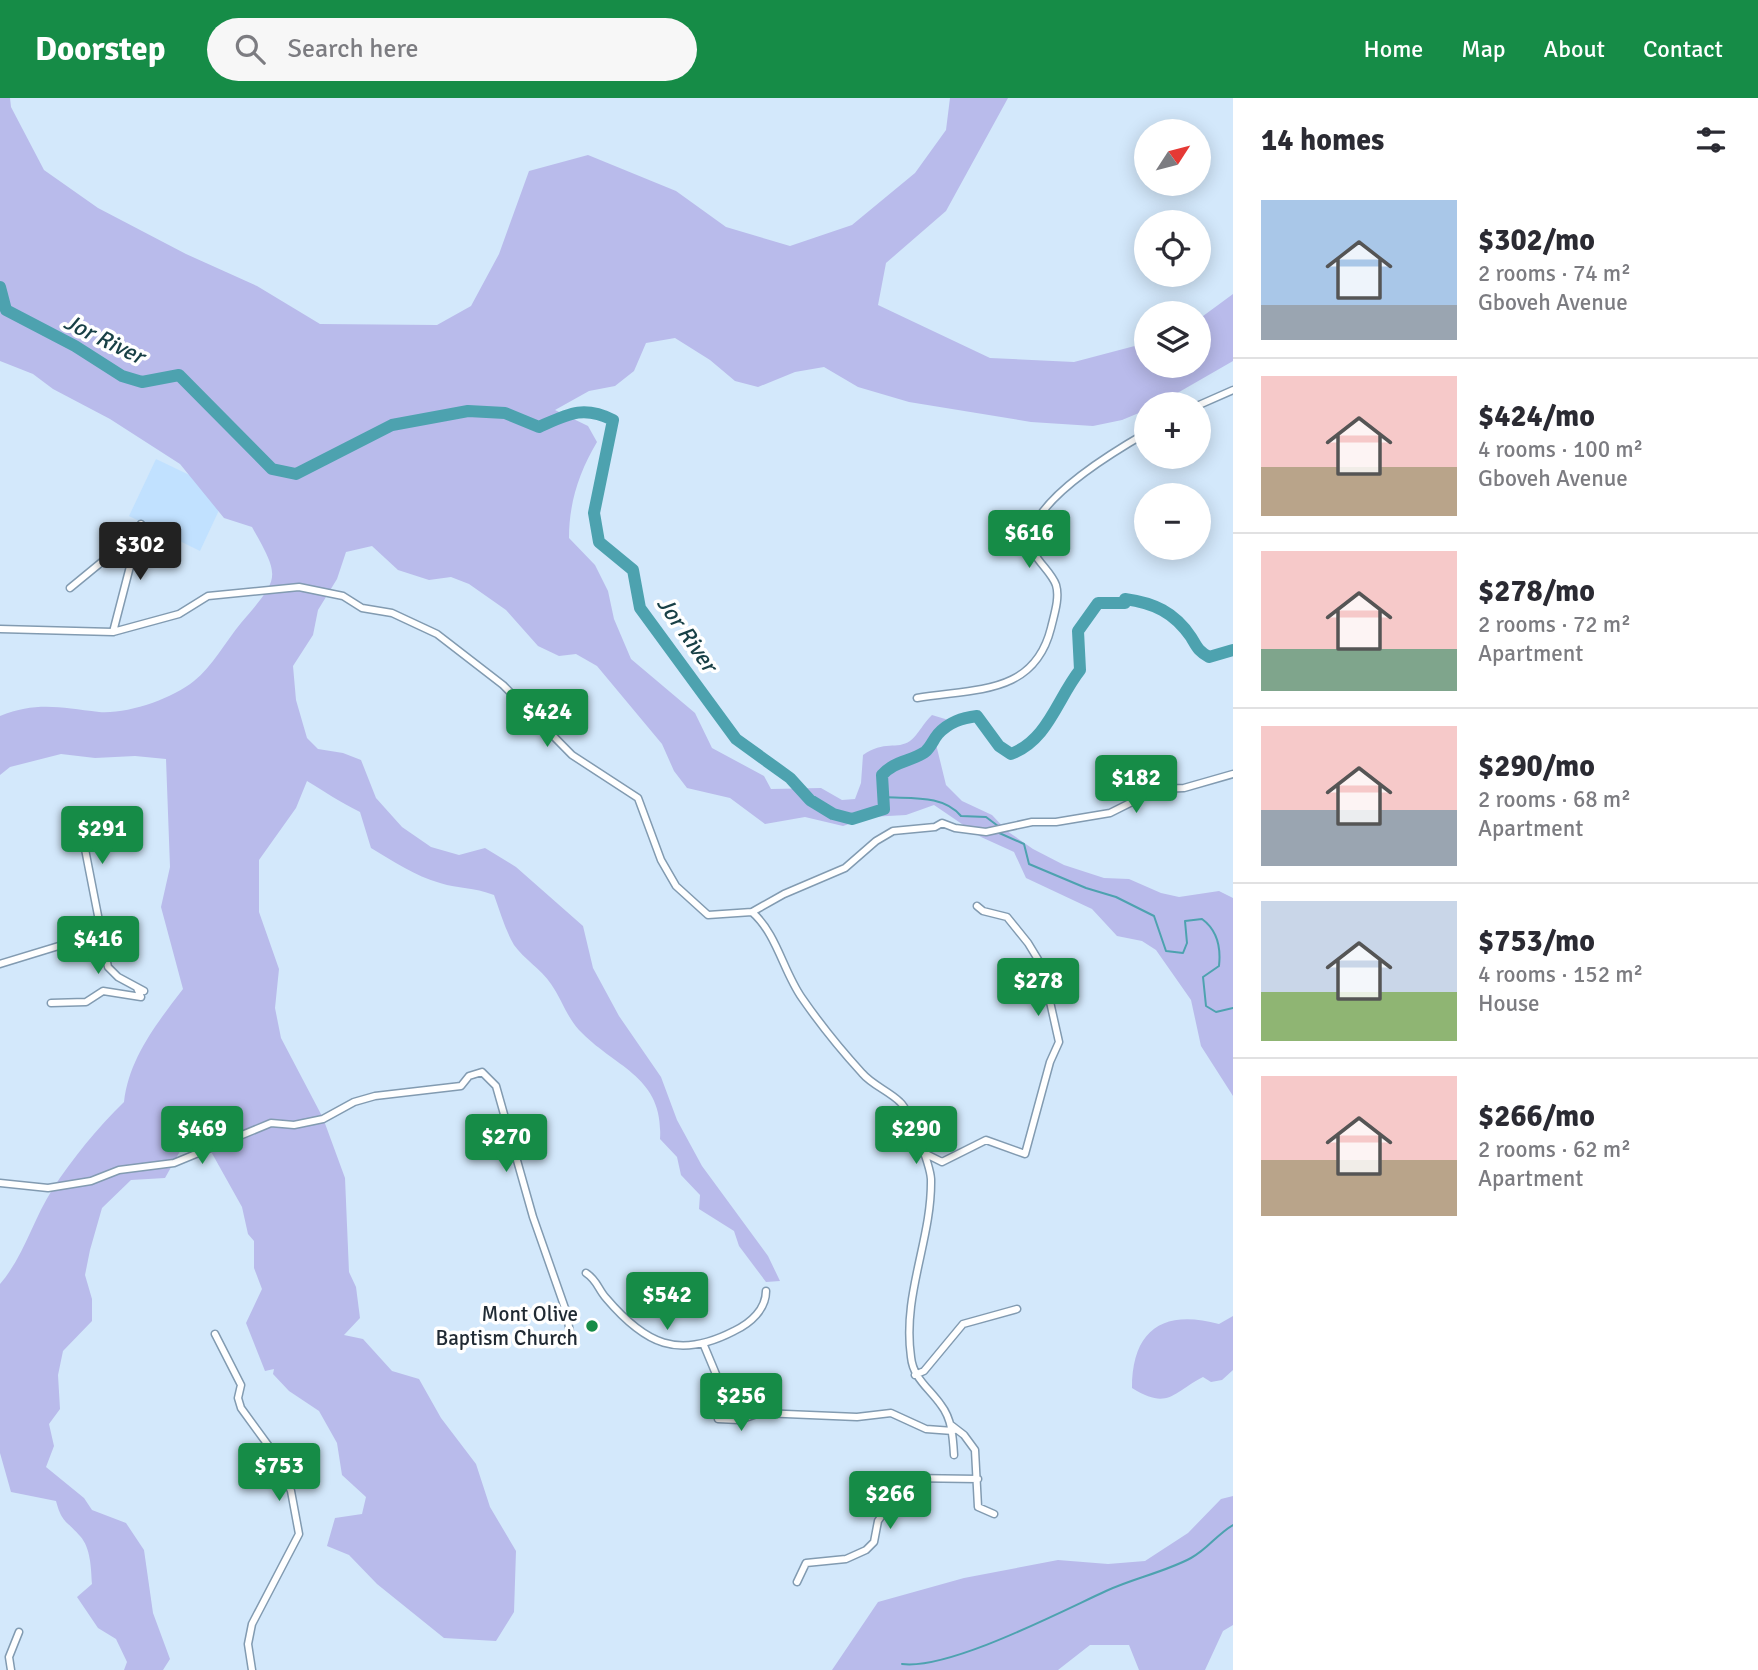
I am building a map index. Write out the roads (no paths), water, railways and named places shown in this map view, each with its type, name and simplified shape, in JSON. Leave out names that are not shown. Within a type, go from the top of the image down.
[{"type":"street","points":[[1211,400],[1233,390]]},
{"type":"street","points":[[917,698],[1012,682],[1031,669],[1047,643],[1057,597],[1056,585],[1035,556],[1030,541],[1034,527],[1071,482],[1134,441]]},
{"type":"street","points":[[70,589],[140,528],[113,632]]},
{"type":"street","points":[[0,629],[113,632],[179,614],[208,596],[299,587],[343,596],[362,608],[392,613],[437,634],[503,685],[572,755],[638,798],[661,860],[676,886],[708,915],[752,912],[845,868],[876,841],[893,831],[935,827],[942,823],[955,828],[986,832],[1032,822],[1056,822],[1110,813],[1158,789],[1185,788],[1233,775]]},
{"type":"street","points":[[51,1003],[86,1002],[103,991],[123,992],[141,997],[141,989],[118,977],[108,967],[78,813]]},
{"type":"street","points":[[752,912],[766,925],[802,998],[864,1076],[906,1108],[919,1145],[928,1155],[942,1162],[986,1140],[1025,1154],[1050,1062],[1059,1042],[1042,967],[1007,917],[983,912],[977,906]]},
{"type":"street","points":[[0,964],[62,946],[101,925]]},
{"type":"street","points":[[0,1184],[48,1188],[91,1181],[118,1170],[174,1163],[249,1129],[271,1122],[294,1125],[323,1119],[354,1102],[396,1092],[461,1086],[470,1076],[482,1072],[491,1080],[551,1275],[566,1311],[572,1343]]},
{"type":"street","points":[[928,1155],[931,1180],[925,1240],[910,1295],[911,1357],[915,1375],[943,1407],[953,1431],[954,1455]]},
{"type":"street","points":[[586,1273],[596,1280],[605,1297],[662,1345],[679,1347],[703,1343],[736,1331],[766,1303],[766,1291]]},
{"type":"street","points":[[915,1375],[924,1371],[963,1324],[1017,1309]]},
{"type":"street","points":[[215,1334],[241,1385],[238,1398],[241,1408],[276,1455],[291,1491],[299,1534],[253,1624],[248,1644],[252,1670]]},
{"type":"street","points":[[703,1343],[723,1391],[734,1403],[760,1413],[857,1417],[891,1413],[926,1429],[953,1431]]},
{"type":"street","points":[[718,1419],[739,1420],[760,1413]]},
{"type":"street","points":[[949,1423],[964,1435],[975,1450],[978,1479],[975,1497],[978,1507],[994,1514]]},
{"type":"street","points":[[797,1582],[806,1563],[846,1559],[866,1550],[874,1542],[878,1521],[908,1478],[978,1479]]},
{"type":"street","points":[[11,1670],[9,1657],[19,1632]]},
{"type":"waterway","name":"Jor River","points":[[0,287],[6,310],[75,346],[122,376],[142,382],[179,375],[272,469],[296,474],[392,425],[468,411],[505,413],[539,427],[567,415],[584,412],[613,420],[594,513],[599,542],[633,570],[640,608],[736,739],[790,778],[810,800],[833,814],[852,819],[884,809],[882,775],[892,767],[925,752],[942,730],[961,719],[977,716],[999,746],[1011,754],[1024,748],[1051,718],[1080,670],[1078,631],[1098,603],[1125,603],[1125,599],[1154,606],[1178,621],[1202,653],[1209,657],[1233,650]]},
{"type":"waterway","points":[[884,809],[883,797],[925,799],[945,804],[961,816],[986,817],[998,826]]},
{"type":"waterway","points":[[997,832],[1024,844],[1029,864],[1086,888],[1116,897],[1154,916],[1166,951],[1183,953],[1187,943],[1185,921],[1202,919],[1214,934],[1219,953],[1219,966],[1203,977],[1206,1006],[1216,1012],[1233,1008]]},
{"type":"waterway","points":[[902,1664],[947,1658],[1004,1638],[1117,1586],[1191,1558],[1233,1525]]},
{"type":"place","name":"Mont Olive Baptism Church","points":[[592,1326]]}]
